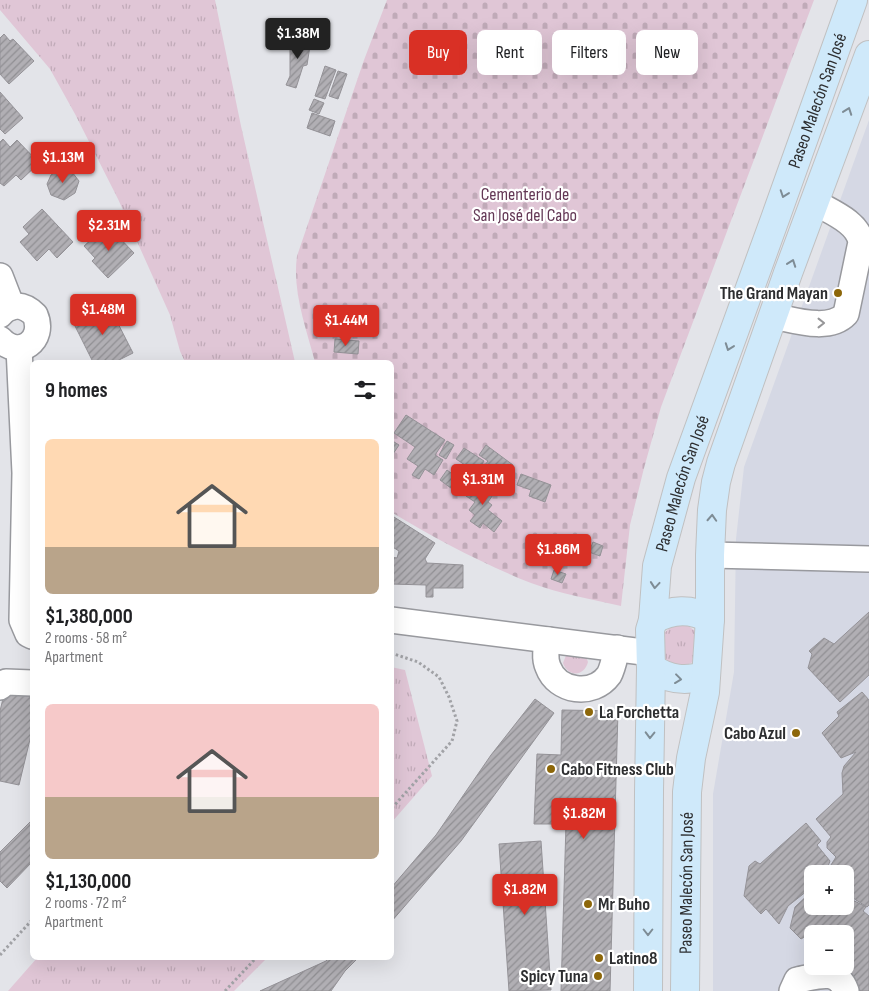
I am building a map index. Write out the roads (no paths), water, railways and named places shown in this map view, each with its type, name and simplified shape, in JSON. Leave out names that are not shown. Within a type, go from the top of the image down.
[{"type":"main road","name":"Paseo Malecón San José","points":[[648,991],[651,646],[657,566],[681,478],[853,0]]},
{"type":"main road","name":"Paseo Malecón San José","points":[[685,991],[687,792],[691,758],[706,675],[710,619],[712,510],[718,473],[814,202],[867,67]]},
{"type":"main road","points":[[706,675],[689,680],[660,674],[651,646],[669,611],[695,612],[710,619]]},
{"type":"main road","points":[[649,792],[687,792]]},
{"type":"street","points":[[773,316],[826,324],[842,319],[849,307],[863,224],[852,226],[814,202]]},
{"type":"street","points":[[0,276],[6,311],[24,307],[35,315],[38,322],[36,336],[19,351],[29,468],[22,620],[30,635]]},
{"type":"street","points":[[710,555],[869,559]]},
{"type":"street","points":[[394,611],[651,646]]},
{"type":"street","points":[[394,620],[617,648],[651,646]]},
{"type":"street","points":[[548,640],[545,656],[548,667],[561,684],[571,688],[593,687],[603,682],[610,673],[617,648]]},
{"type":"street","points":[[0,687],[6,682],[30,683]]},
{"type":"street","points":[[792,991],[797,980],[829,974],[844,985],[846,991]]},
{"type":"place","name":"The Grand Mayan","points":[[838,293]]},
{"type":"place","name":"La Forchetta","points":[[589,712]]},
{"type":"place","name":"Cabo Azul","points":[[796,733]]},
{"type":"place","name":"Cabo Fitness Club","points":[[551,769]]},
{"type":"place","name":"Mr Buho","points":[[588,904]]},
{"type":"place","name":"Latino8","points":[[599,958]]},
{"type":"place","name":"Spicy Tuna","points":[[598,976]]},
{"type":"park label","name":"Cementerio de San José del Cabo","points":[[525,204]]}]
